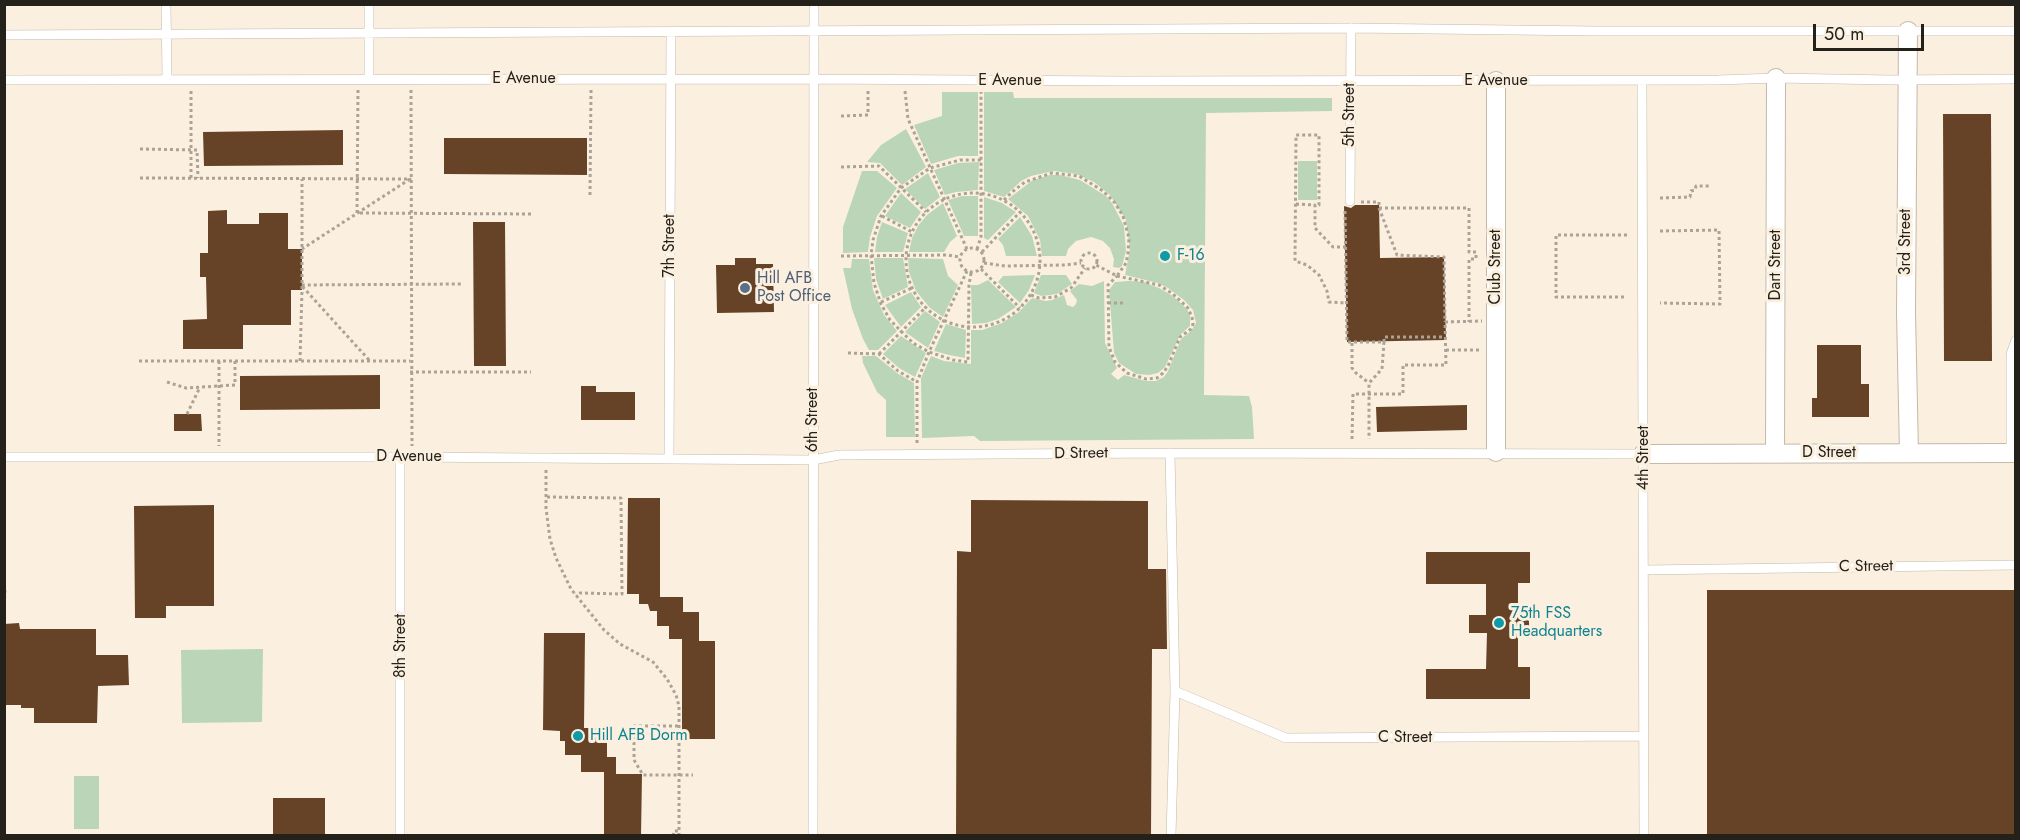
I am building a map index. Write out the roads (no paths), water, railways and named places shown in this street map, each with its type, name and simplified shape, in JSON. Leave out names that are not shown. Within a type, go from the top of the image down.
[{"type":"street","name":"3rd Street","points":[[1908,31],[1906,313],[1909,453]]},
{"type":"street","name":"Dart Street","points":[[1775,453],[1776,78]]},
{"type":"street","name":"Club Street","points":[[1496,81],[1496,452]]},
{"type":"street","name":"D Street","points":[[1643,454],[2013,453]]},
{"type":"lane","points":[[165,4],[167,79]]},
{"type":"lane","points":[[369,4],[369,79]]},
{"type":"lane","name":"6th Street","points":[[813,836],[814,4]]},
{"type":"lane","points":[[4,35],[1351,28],[2016,31]]},
{"type":"lane","name":"5th Street","points":[[1350,201],[1351,28]]},
{"type":"lane","name":"7th Street","points":[[669,459],[671,32]]},
{"type":"lane","name":"E Avenue","points":[[4,80],[1718,81],[1776,78],[1906,80],[2016,78]]},
{"type":"lane","name":"4th Street","points":[[1642,81],[1644,836]]},
{"type":"lane","points":[[2013,453],[2011,354],[2016,340]]},
{"type":"lane","points":[[1496,452],[1643,454]]},
{"type":"lane","name":"D Street","points":[[813,460],[839,455],[1496,452]]},
{"type":"lane","points":[[1170,453],[1175,691],[1171,836]]},
{"type":"lane","name":"D Avenue","points":[[4,457],[813,460]]},
{"type":"lane","name":"8th Street","points":[[400,457],[400,836]]},
{"type":"lane","name":"C Street","points":[[1644,570],[2016,566]]},
{"type":"lane","name":"C Street","points":[[1175,691],[1286,738],[1644,736]]},
{"type":"place","name":"F-16","points":[[1165,256]]},
{"type":"place","name":"Hill AFB Post Office","points":[[745,288]]},
{"type":"place","name":"75th FSS Headquarters","points":[[1499,623]]},
{"type":"place","name":"Hill AFB Dorm","points":[[578,736]]}]
